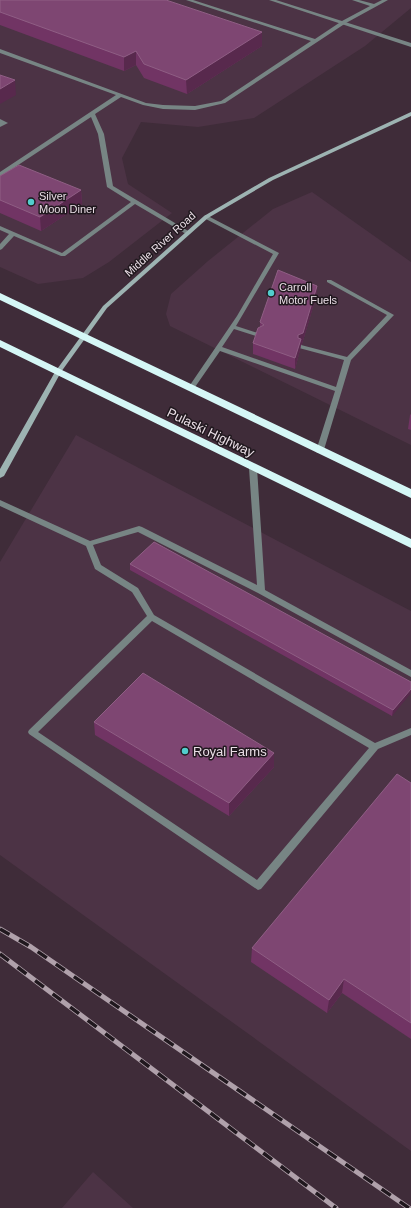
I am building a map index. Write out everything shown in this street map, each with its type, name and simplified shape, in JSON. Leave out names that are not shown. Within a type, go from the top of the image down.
[{"type":"highway","points":[[0,296],[411,494]]},
{"type":"highway","name":"Pulaski Highway","points":[[0,343],[411,544]]},
{"type":"street","points":[[188,0],[315,41]]},
{"type":"street","points":[[271,0],[344,22],[411,45]]},
{"type":"street","points":[[354,0],[374,6]]},
{"type":"street","points":[[0,51],[146,104],[163,107],[195,108],[212,106],[223,102],[344,22],[386,0]]},
{"type":"street","points":[[0,176],[120,95]]},
{"type":"street","points":[[92,114],[101,134],[110,187],[188,234]]},
{"type":"street","name":"Middle River Road","points":[[0,476],[58,372],[104,307],[206,217],[271,179],[411,114]]},
{"type":"street","points":[[0,121],[5,123],[0,125]]},
{"type":"street","points":[[0,228],[62,255],[134,202]]},
{"type":"street","points":[[191,388],[233,327],[276,253],[206,217]]},
{"type":"street","points":[[0,238],[13,234]]},
{"type":"street","points":[[0,248],[13,234]]},
{"type":"street","points":[[320,451],[348,360],[391,315],[328,281]]},
{"type":"street","points":[[233,327],[259,335]]},
{"type":"street","points":[[301,347],[348,360]]},
{"type":"street","points":[[218,348],[339,390]]},
{"type":"street","points":[[253,468],[261,591]]},
{"type":"street","points":[[0,503],[89,544],[139,529],[261,591],[411,674]]},
{"type":"street","points":[[89,544],[98,567],[135,590],[151,617],[375,747]]},
{"type":"street","points":[[151,617],[32,732],[258,886],[375,747],[411,731]]},
{"type":"shaded area","points":[[0,0],[411,0],[411,8],[365,46],[254,118],[198,127],[141,122],[122,158],[128,184],[172,213],[109,262],[83,278],[38,284],[0,267]]},
{"type":"shaded area","points":[[312,192],[411,262],[411,445],[170,326],[166,314],[171,294],[208,261],[273,209]]},
{"type":"shaded area","points":[[76,435],[411,611],[411,1151],[0,855],[0,562]]},
{"type":"shaded area","points":[[93,1172],[133,1208],[62,1208]]},
{"type":"building","points":[[0,0],[166,0],[262,32],[186,80],[144,64],[136,51],[124,57],[0,12]]},
{"type":"building","points":[[0,75],[15,80],[0,89]]},
{"type":"building","points":[[19,165],[81,190],[40,217],[0,200],[0,176]]},
{"type":"building","points":[[278,270],[317,286],[303,333],[298,335],[298,338],[301,339],[295,358],[253,343],[258,328],[264,325],[260,322]]},
{"type":"building","points":[[154,542],[411,682],[411,689],[393,710],[130,564]]},
{"type":"building","name":"Royal Farms","points":[[143,673],[274,753],[229,803],[94,722]]},
{"type":"building","points":[[397,774],[411,783],[411,1023],[344,979],[329,1000],[252,948]]},
{"type":"railway","points":[[0,929],[31,947],[409,1208]]},
{"type":"railway","points":[[0,954],[336,1208]]},
{"type":"place","name":"Silver Moon Diner","points":[[31,202]]},
{"type":"place","name":"Carroll Motor Fuels","points":[[271,293]]},
{"type":"place","name":"Royal Farms","points":[[185,751]]}]
